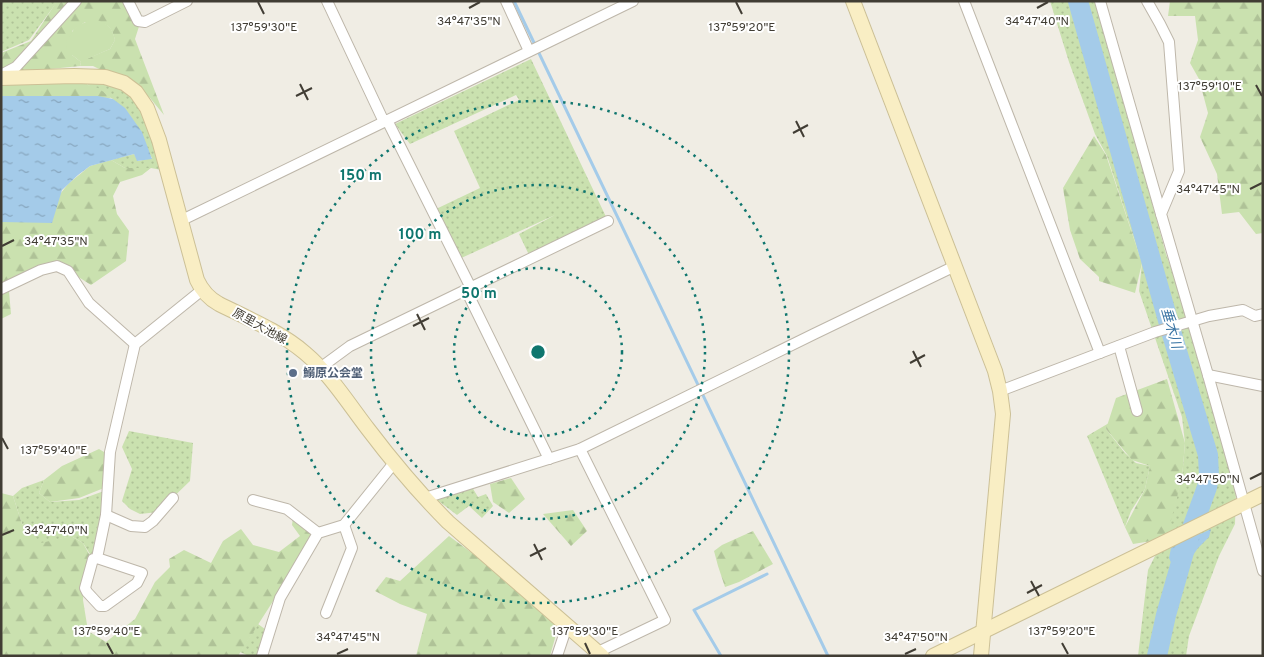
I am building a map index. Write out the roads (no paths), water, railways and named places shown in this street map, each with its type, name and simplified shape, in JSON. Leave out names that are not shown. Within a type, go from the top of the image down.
[{"type":"street","points":[[1,77],[16,67],[76,1]]},
{"type":"street","points":[[128,1],[138,20],[145,22],[187,1]]},
{"type":"street","points":[[327,1],[469,289],[549,459]]},
{"type":"street","points":[[506,1],[529,51]]},
{"type":"street","points":[[180,220],[633,1]]},
{"type":"street","points":[[853,1],[995,371],[1000,391],[1003,414],[981,656]]},
{"type":"street","points":[[964,1],[1100,353]]},
{"type":"street","points":[[1100,1],[1161,214],[1188,322],[1208,375],[1263,571]]},
{"type":"street","points":[[1147,1],[1169,42],[1179,171],[1161,214]]},
{"type":"street","name":"原里大池線","points":[[1,77],[105,77],[124,83],[136,92],[148,108],[158,136],[196,280],[202,290],[219,304],[278,333],[305,353],[320,368],[394,463],[448,522],[600,654]]},
{"type":"street","points":[[320,368],[350,346],[608,221]]},
{"type":"street","points":[[1,290],[41,270],[57,266],[68,271],[89,303],[135,344]]},
{"type":"street","points":[[425,498],[580,449],[955,266]]},
{"type":"street","points":[[97,558],[142,573],[137,582],[105,606],[100,606],[85,588],[93,559],[97,558],[106,515],[110,452],[135,344],[202,290]]},
{"type":"street","points":[[1000,391],[1155,332],[1208,316],[1243,310],[1254,316],[1263,314]]},
{"type":"street","points":[[1120,346],[1137,411]]},
{"type":"street","points":[[1208,375],[1263,386]]},
{"type":"street","points":[[580,449],[665,620],[600,654]]},
{"type":"street","points":[[262,656],[280,598],[318,533],[344,525],[394,463]]},
{"type":"street","points":[[933,656],[1263,494]]},
{"type":"street","points":[[106,515],[131,526],[145,527],[153,521],[173,498]]},
{"type":"street","points":[[252,500],[287,509],[318,533]]},
{"type":"street","points":[[326,614],[352,548],[344,525]]},
{"type":"street","points":[[557,656],[567,626]]},
{"type":"water","points":[[1,96],[98,96],[113,99],[125,108],[142,132],[152,159],[137,161],[134,154],[90,166],[62,190],[52,223],[1,222]]},
{"type":"water","points":[[1211,529],[1209,537],[1189,561],[1176,600],[1171,598],[1177,576],[1169,558],[1171,548]]},
{"type":"waterway","points":[[514,1],[828,656]]},
{"type":"waterway","name":"垂木川","points":[[1078,1],[1208,455],[1209,476],[1207,487],[1186,545],[1166,615],[1157,656]]},
{"type":"waterway","points":[[721,656],[694,610],[767,574]]},
{"type":"place","name":"鰯原公会堂","points":[[293,373]]}]
